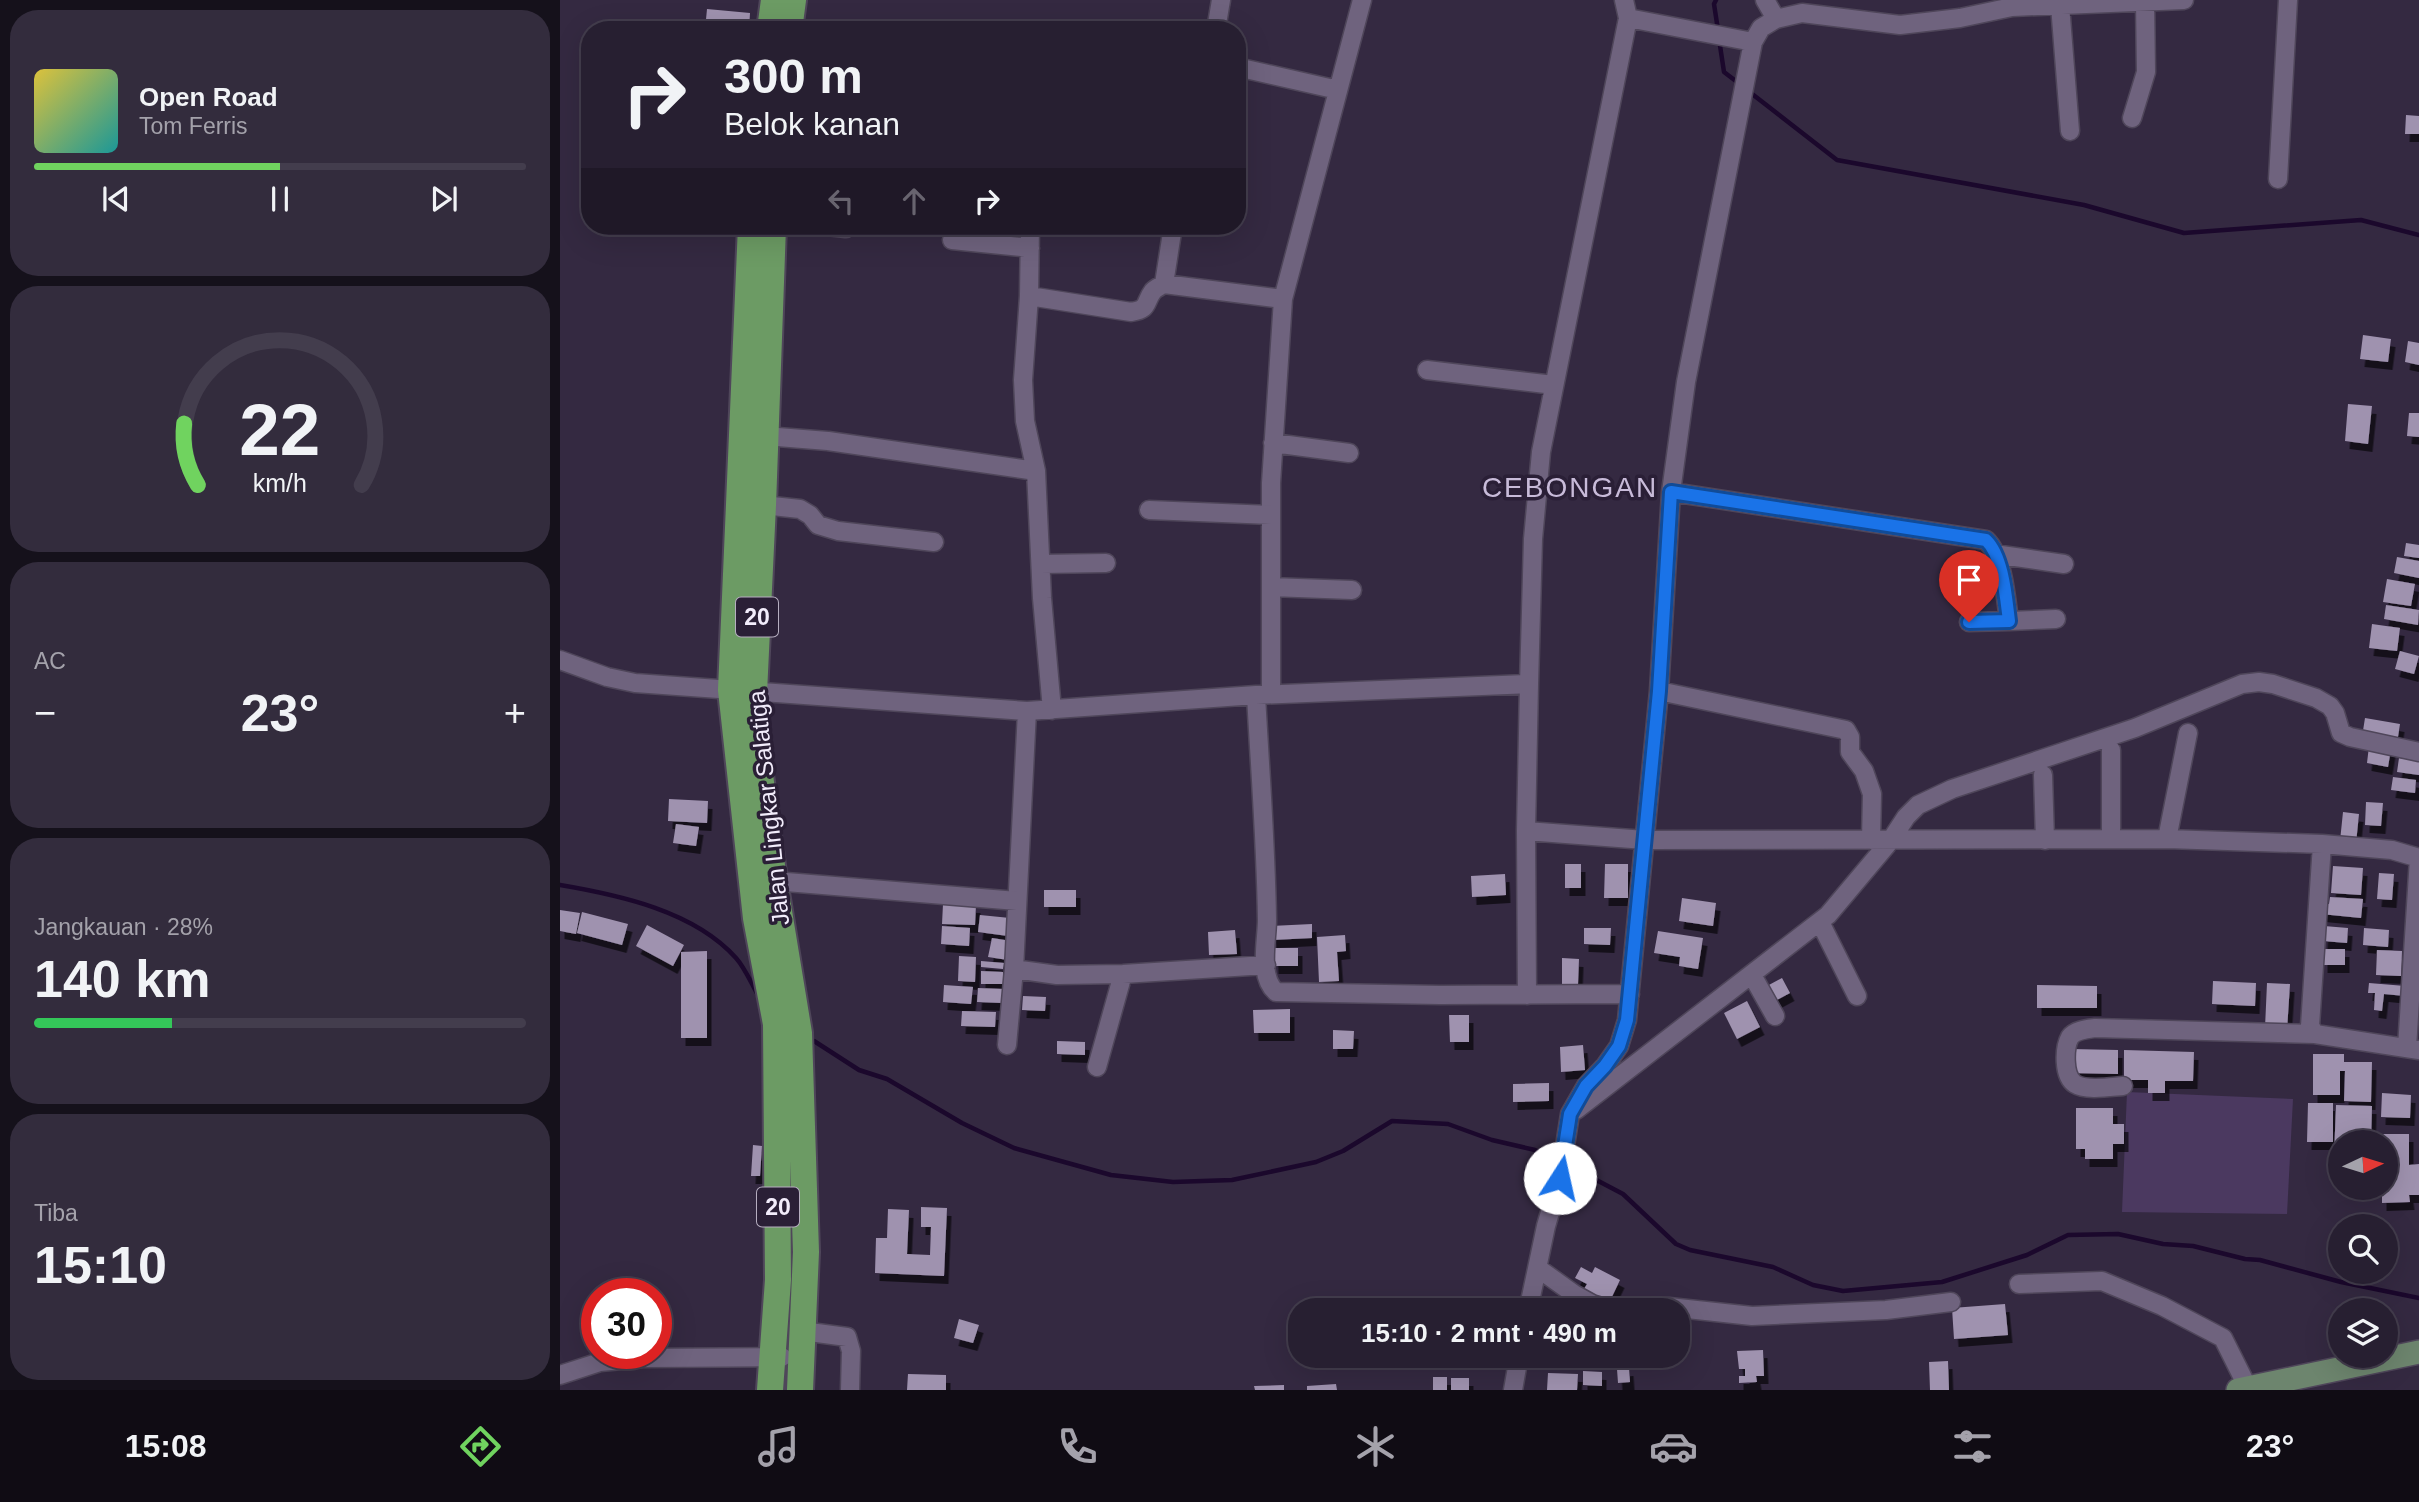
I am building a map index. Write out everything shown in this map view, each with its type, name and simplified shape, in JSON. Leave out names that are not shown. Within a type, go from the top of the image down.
[{"type":"highway","points":[[771,21],[774,0]]},
{"type":"highway","points":[[790,21],[793,0]]},
{"type":"highway","name":"Jalan Lingkar Salatiga","points":[[751,235],[742,691],[757,918],[776,1024],[778,1280],[770,1390]]},
{"type":"highway","name":"Jalan Lingkar Salatiga","points":[[773,235],[763,505],[742,691],[758,760],[774,881],[799,1033],[806,1252],[800,1390]]},
{"type":"main road","points":[[2243,1389],[2316,1383],[2419,1352]]},
{"type":"street","points":[[1218,21],[1221,0]]},
{"type":"street","points":[[1362,0],[1283,299],[1273,443],[1271,587],[1263,695],[1268,981],[1276,992],[1630,994]]},
{"type":"street","points":[[1527,995],[1528,684],[1533,539],[1541,452],[1628,18],[1624,0]]},
{"type":"street","points":[[1765,0],[1786,11],[1900,25],[1960,18],[2012,7],[2184,0]]},
{"type":"street","points":[[2278,179],[2288,0]]},
{"type":"street","points":[[2132,118],[2146,72],[2145,1]]},
{"type":"street","points":[[2060,5],[2070,131]]},
{"type":"street","points":[[1531,1298],[1546,1226],[1560,1178],[1570,1114],[1586,1086],[1619,1046],[1627,1020],[1659,691],[1671,492],[1686,382],[1753,43],[1761,28],[1786,11]]},
{"type":"street","points":[[1628,18],[1753,43]]},
{"type":"street","points":[[1246,69],[1338,90]]},
{"type":"street","points":[[1030,235],[1023,380],[1025,421],[1036,471],[1052,710]]},
{"type":"street","points":[[1164,284],[1172,235]]},
{"type":"street","points":[[952,240],[1030,248]]},
{"type":"street","points":[[1029,296],[1131,312],[1141,310],[1148,303],[1153,291],[1164,284],[1283,299]]},
{"type":"street","points":[[1427,370],[1554,385]]},
{"type":"street","points":[[765,436],[828,441],[1036,471]]},
{"type":"street","points":[[1273,443],[1349,453]]},
{"type":"street","points":[[1671,492],[1986,540],[1992,546],[2003,580],[2009,621]]},
{"type":"street","points":[[763,505],[800,509],[810,515],[818,526],[838,531],[934,542]]},
{"type":"street","points":[[1149,510],[1271,515]]},
{"type":"street","points":[[1994,554],[2064,564]]},
{"type":"street","points":[[1041,564],[1106,563]]},
{"type":"street","points":[[1271,587],[1352,590]]},
{"type":"street","points":[[1969,622],[2056,620]]},
{"type":"street","points":[[560,660],[620,681],[1027,711],[1263,695],[1528,684]]},
{"type":"street","points":[[1570,1114],[1820,922],[1891,840],[1906,817],[1918,805],[1952,789],[2136,728],[2242,684],[2259,682],[2316,698],[2330,706],[2335,712],[2341,733],[2350,737],[2419,752]]},
{"type":"street","points":[[1659,691],[1846,730],[1850,737],[1850,752],[1864,771],[1872,794],[1871,840]]},
{"type":"street","points":[[1007,1045],[1014,969],[1027,711]]},
{"type":"street","points":[[2167,839],[2188,733]]},
{"type":"street","points":[[2111,750],[2111,839]]},
{"type":"street","points":[[2043,775],[2045,840]]},
{"type":"street","points":[[1526,831],[1645,840],[2167,839],[2322,844],[2392,850],[2419,858],[2413,1049],[2315,1034],[2095,1028],[2073,1034],[2066,1060],[2073,1082],[2088,1087],[2123,1086]]},
{"type":"street","points":[[2315,1034],[2310,1026],[2322,844]]},
{"type":"street","points":[[774,881],[1017,901]]},
{"type":"street","points":[[1820,922],[1857,996]]},
{"type":"street","points":[[1014,969],[1057,975],[1123,974],[1266,965]]},
{"type":"street","points":[[1097,1067],[1123,974]]},
{"type":"street","points":[[1752,975],[1775,1016]]},
{"type":"street","points":[[1539,1269],[1574,1294],[1608,1309],[1669,1307],[1752,1316],[1849,1312],[1951,1302]]},
{"type":"street","points":[[2019,1284],[2102,1281],[2162,1306],[2222,1338],[2243,1389]]},
{"type":"street","points":[[802,1331],[847,1337],[851,1351],[850,1390]]},
{"type":"street","points":[[560,1375],[600,1362],[643,1358],[801,1358]]},
{"type":"street","points":[[1513,1390],[1517,1368]]},
{"type":"shaded area","points":[[2127,1092],[2293,1099],[2287,1214],[2122,1212]]},
{"type":"building","points":[[707,9],[750,13],[750,21],[706,21]]},
{"type":"building","points":[[2406,115],[2419,116],[2419,134],[2405,134]]},
{"type":"building","points":[[2363,335],[2391,339],[2388,362],[2360,359]]},
{"type":"building","points":[[2408,341],[2419,343],[2419,365],[2405,362]]},
{"type":"building","points":[[2348,404],[2372,406],[2368,444],[2345,441]]},
{"type":"building","points":[[2409,413],[2419,413],[2419,437],[2407,436]]},
{"type":"building","points":[[2406,543],[2419,545],[2419,558],[2404,556]]},
{"type":"building","points":[[2397,557],[2419,561],[2419,578],[2394,573]]},
{"type":"building","points":[[2387,579],[2415,584],[2411,606],[2383,602]]},
{"type":"building","points":[[2386,605],[2419,610],[2418,625],[2384,619]]},
{"type":"building","points":[[2372,624],[2400,628],[2397,651],[2369,648]]},
{"type":"building","points":[[2400,651],[2419,656],[2414,674],[2395,669]]},
{"type":"building","points":[[2365,718],[2400,724],[2397,743],[2362,737]]},
{"type":"building","points":[[2369,746],[2391,749],[2388,767],[2367,763]]},
{"type":"building","points":[[2399,758],[2419,761],[2419,775],[2397,772]]},
{"type":"building","points":[[2393,777],[2416,780],[2415,793],[2391,790]]},
{"type":"building","points":[[669,799],[708,801],[707,823],[668,821]]},
{"type":"building","points":[[2366,802],[2383,803],[2381,826],[2365,825]]},
{"type":"building","points":[[2343,812],[2359,814],[2356,843],[2340,841]]},
{"type":"building","points":[[676,824],[699,827],[696,846],[673,843]]},
{"type":"building","points":[[1565,864],[1581,864],[1581,888],[1565,888]]},
{"type":"building","points":[[1605,864],[1628,864],[1628,898],[1604,898]]},
{"type":"building","points":[[2333,866],[2363,868],[2361,895],[2331,893]]},
{"type":"building","points":[[2379,873],[2394,874],[2392,900],[2377,899]]},
{"type":"building","points":[[1505,874],[1506,895],[1472,897],[1471,876]]},
{"type":"building","points":[[1044,890],[1076,890],[1076,907],[1044,907]]},
{"type":"building","points":[[2330,897],[2363,899],[2361,918],[2321,914],[2322,903],[2329,904]]},
{"type":"building","points":[[1682,898],[1716,903],[1713,926],[1679,921]]},
{"type":"building","points":[[943,904],[976,905],[975,925],[942,924]]},
{"type":"building","points":[[560,910],[580,913],[576,934],[560,931]]},
{"type":"building","points":[[582,912],[628,924],[622,945],[577,933]]},
{"type":"building","points":[[980,915],[1010,918],[1008,936],[978,932]]},
{"type":"building","points":[[1312,924],[1312,938],[1272,940],[1271,926]]},
{"type":"building","points":[[647,925],[684,945],[673,966],[636,946]]},
{"type":"building","points":[[942,926],[970,928],[969,946],[941,944]]},
{"type":"building","points":[[2324,926],[2348,928],[2347,943],[2323,941]]},
{"type":"building","points":[[1584,928],[1611,928],[1610,945],[1584,944]]},
{"type":"building","points":[[2364,928],[2389,930],[2388,947],[2363,945]]},
{"type":"building","points":[[1235,930],[1237,954],[1209,955],[1208,932]]},
{"type":"building","points":[[1658,931],[1703,938],[1698,969],[1679,966],[1680,957],[1654,953]]},
{"type":"building","points":[[1345,935],[1346,951],[1337,952],[1339,981],[1319,982],[1317,937]]},
{"type":"building","points":[[992,938],[1011,941],[1008,960],[988,957]]},
{"type":"building","points":[[1273,948],[1298,948],[1298,966],[1274,966]]},
{"type":"building","points":[[2323,949],[2345,949],[2345,965],[2323,965]]},
{"type":"building","points":[[2377,950],[2402,951],[2401,976],[2376,975]]},
{"type":"building","points":[[707,951],[707,1038],[681,1038],[681,952]]},
{"type":"building","points":[[959,956],[976,957],[975,982],[958,981]]},
{"type":"building","points":[[1562,958],[1579,959],[1578,984],[1562,984]]},
{"type":"building","points":[[981,961],[1004,963],[1003,969],[981,967]]},
{"type":"building","points":[[981,971],[1003,972],[1003,984],[981,984]]},
{"type":"building","points":[[1782,978],[1790,993],[1775,1001],[1767,986]]},
{"type":"building","points":[[2213,981],[2256,983],[2255,1006],[2212,1004]]},
{"type":"building","points":[[2267,983],[2290,984],[2287,1030],[2265,1028]]},
{"type":"building","points":[[2369,983],[2405,986],[2405,996],[2384,994],[2382,1011],[2374,1010],[2375,993],[2368,993]]},
{"type":"building","points":[[944,985],[973,987],[971,1004],[943,1002]]},
{"type":"building","points":[[2037,985],[2097,986],[2097,1008],[2037,1008]]},
{"type":"building","points":[[978,988],[1003,989],[1002,1003],[977,1002]]},
{"type":"building","points":[[1023,996],[1046,997],[1045,1011],[1022,1010]]},
{"type":"building","points":[[1747,1001],[1760,1027],[1737,1039],[1724,1013]]},
{"type":"building","points":[[1290,1009],[1290,1033],[1254,1033],[1253,1010]]},
{"type":"building","points":[[962,1011],[996,1012],[995,1027],[961,1026]]},
{"type":"building","points":[[1449,1015],[1469,1015],[1469,1042],[1450,1042]]},
{"type":"building","points":[[1333,1030],[1354,1031],[1353,1049],[1333,1049]]},
{"type":"building","points":[[1057,1041],[1085,1042],[1085,1055],[1057,1054]]},
{"type":"building","points":[[1583,1045],[1585,1070],[1561,1072],[1560,1047]]},
{"type":"building","points":[[2071,1049],[2118,1050],[2118,1074],[2070,1073]]},
{"type":"building","points":[[2124,1050],[2194,1052],[2193,1081],[2165,1081],[2165,1093],[2148,1093],[2148,1080],[2124,1080]]},
{"type":"building","points":[[2313,1054],[2344,1054],[2344,1062],[2372,1062],[2371,1102],[2344,1101],[2345,1071],[2340,1071],[2340,1095],[2313,1095]]},
{"type":"building","points":[[1549,1083],[1549,1101],[1513,1102],[1513,1084]]},
{"type":"building","points":[[2382,1093],[2411,1095],[2410,1118],[2381,1117]]},
{"type":"building","points":[[2308,1103],[2333,1103],[2333,1130],[2328,1130],[2328,1142],[2307,1142]]},
{"type":"building","points":[[2336,1105],[2372,1106],[2371,1130],[2335,1130]]},
{"type":"building","points":[[2076,1108],[2113,1108],[2113,1124],[2124,1124],[2124,1144],[2113,1144],[2113,1159],[2085,1159],[2085,1149],[2076,1149]]},
{"type":"building","points":[[2398,1134],[2409,1134],[2409,1165],[2419,1164],[2419,1195],[2409,1195],[2410,1202],[2382,1203],[2382,1200],[2398,1200]]},
{"type":"building","points":[[753,1145],[762,1146],[760,1176],[751,1176]]},
{"type":"building","points":[[921,1207],[947,1208],[944,1276],[875,1273],[876,1238],[887,1238],[888,1209],[909,1210],[907,1254],[930,1255],[931,1227],[921,1227]]},
{"type":"building","points":[[1581,1267],[1592,1273],[1595,1267],[1620,1280],[1611,1298],[1600,1298],[1584,1289],[1587,1284],[1575,1278]]},
{"type":"building","points":[[2005,1304],[2008,1335],[1954,1339],[1952,1308]]},
{"type":"building","points":[[959,1319],[979,1325],[973,1343],[954,1338]]},
{"type":"building","points":[[1763,1350],[1764,1376],[1756,1376],[1757,1382],[1739,1383],[1739,1376],[1745,1376],[1745,1369],[1739,1369],[1737,1351]]},
{"type":"building","points":[[1948,1361],[1949,1390],[1930,1390],[1929,1362]]},
{"type":"building","points":[[1629,1368],[1630,1382],[1618,1383],[1617,1369]]},
{"type":"building","points":[[1583,1371],[1602,1372],[1602,1386],[1583,1385]]},
{"type":"building","points":[[1548,1373],[1578,1374],[1577,1390],[1547,1390]]},
{"type":"building","points":[[908,1374],[946,1375],[946,1390],[907,1390]]},
{"type":"building","points":[[1433,1377],[1447,1377],[1447,1390],[1433,1390]]},
{"type":"building","points":[[1451,1378],[1469,1378],[1469,1390],[1451,1390]]},
{"type":"building","points":[[1336,1384],[1337,1390],[1307,1390],[1307,1386]]},
{"type":"building","points":[[1284,1385],[1284,1390],[1255,1390],[1254,1386]]},
{"type":"waterway","points":[[1716,0],[1714,4],[1718,30]]},
{"type":"waterway","points":[[1719,39],[1724,72],[1741,85]]},
{"type":"waterway","points":[[1747,90],[1837,160],[2084,205],[2184,233],[2361,220],[2419,235]]},
{"type":"waterway","points":[[560,885],[631,900],[699,928],[736,958],[758,995]]},
{"type":"waterway","points":[[814,1041],[859,1070],[887,1079],[962,1123],[1014,1148],[1111,1175],[1173,1182],[1232,1180],[1316,1162],[1343,1151],[1392,1121],[1448,1124],[1492,1140],[1535,1150],[1558,1160]]},
{"type":"waterway","points":[[1566,1164],[1623,1194],[1676,1244],[1690,1250],[1773,1267],[1813,1285],[1843,1291],[1942,1282],[2027,1255],[2068,1235],[2118,1234],[2260,1260],[2341,1282],[2419,1298]]},
{"type":"district","name":"CEBONGAN","points":[[1570,487]]},
{"type":"route","points":[[1560,1178],[1570,1114],[1586,1086],[1619,1046],[1627,1020],[1659,691],[1671,492],[1986,540],[1992,546],[2003,580],[2009,621],[1969,622]]}]
